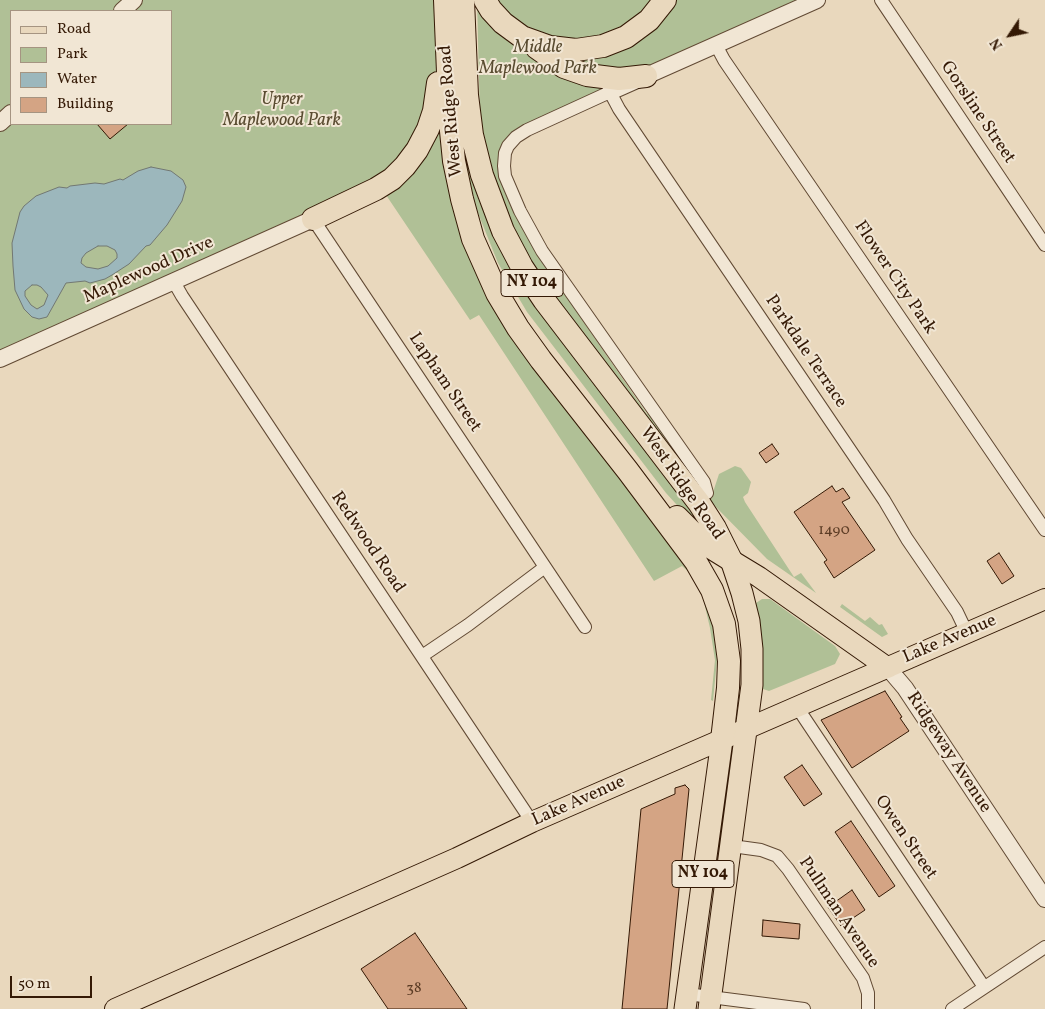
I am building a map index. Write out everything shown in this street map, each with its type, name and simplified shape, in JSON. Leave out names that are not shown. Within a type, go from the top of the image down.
[{"type":"highway","points":[[313,219],[383,184],[406,166],[417,150],[428,129],[436,104],[443,0]]},
{"type":"highway","name":"West Ridge Road","points":[[443,0],[452,147],[459,190],[474,239],[498,293],[518,328],[696,562],[716,598],[726,634],[729,661],[728,688],[686,1001]]},
{"type":"highway","name":"West Ridge Road","points":[[463,0],[467,95],[472,135],[485,184],[503,231],[522,267],[544,300],[691,492],[710,520],[731,560],[745,602],[752,640],[752,685],[732,846],[709,1003]]},
{"type":"highway","points":[[485,0],[499,19],[512,31],[558,63],[587,75],[613,78],[646,76]]},
{"type":"highway","points":[[512,31],[533,42],[550,47],[571,50],[593,49],[614,43],[632,33],[649,20],[665,0]]},
{"type":"highway","points":[[603,438],[702,542],[731,560]]},
{"type":"highway","points":[[707,493],[706,506],[710,520]]},
{"type":"main road","name":"Ridgeway Avenue","points":[[731,560],[759,577],[888,668]]},
{"type":"main road","name":"Lake Avenue","points":[[115,1009],[457,858],[532,822],[1045,599]]},
{"type":"street","points":[[123,10],[134,0]]},
{"type":"street","points":[[610,92],[817,0]]},
{"type":"street","name":"Gorsline Street","points":[[881,0],[1045,245]]},
{"type":"street","name":"Flower City Park","points":[[716,44],[724,60],[1045,530]]},
{"type":"street","name":"West Ridge Road","points":[[610,92],[524,132],[511,142],[504,157],[504,171],[520,211],[536,242],[704,482],[707,493]]},
{"type":"street","name":"Parkdale Terrace","points":[[610,92],[619,109],[884,500],[907,539],[957,612],[967,633]]},
{"type":"street","points":[[0,123],[10,114]]},
{"type":"street","name":"Maplewood Drive","points":[[0,359],[313,219]]},
{"type":"street","name":"Lapham Street","points":[[313,219],[584,627]]},
{"type":"street","name":"Redwood Road","points":[[174,282],[532,822]]},
{"type":"street","points":[[0,350],[29,346]]},
{"type":"street","points":[[422,656],[468,625],[545,567]]},
{"type":"street","name":"Ridgeway Avenue","points":[[888,668],[905,688],[1045,899]]},
{"type":"street","name":"Owen Street","points":[[797,707],[984,987]]},
{"type":"street","name":"Pullman Avenue","points":[[732,846],[761,850],[776,856],[788,869],[862,978],[868,993],[868,1009]]},
{"type":"street","points":[[952,1009],[1045,947]]},
{"type":"street","points":[[686,1001],[804,1009]]},
{"type":"green space","name":"Upper Maplewood Park","points":[[0,0],[442,0],[438,79],[406,166],[0,359]]},
{"type":"green space","name":"Middle Maplewood Park","points":[[477,0],[817,0],[503,144],[499,154],[498,171],[543,263],[647,414],[651,414],[700,486],[543,282],[519,242],[492,175],[480,119]]},
{"type":"green space","points":[[440,124],[461,233],[690,561],[705,598],[713,628],[717,660],[713,701],[711,700],[715,660],[710,628],[703,598],[691,574],[682,566],[654,581],[479,315],[470,320],[384,192]]},
{"type":"green space","points":[[459,134],[479,201],[514,275],[712,537],[686,515],[666,493],[527,312],[498,263],[476,208]]},
{"type":"green space","points":[[735,466],[741,468],[751,482],[748,493],[743,497],[745,502],[794,577],[801,573],[816,593],[767,559],[710,501],[719,474]]},
{"type":"green space","points":[[762,599],[770,599],[835,646],[840,654],[835,664],[769,691],[763,689],[756,603]]},
{"type":"green space","points":[[842,604],[865,621],[870,617],[879,625],[882,624],[888,634],[882,637],[840,607]]},
{"type":"water","points":[[151,167],[171,171],[183,180],[186,187],[182,201],[167,225],[150,245],[146,246],[129,264],[105,279],[90,283],[85,281],[66,283],[47,317],[39,319],[32,317],[24,309],[15,290],[13,266],[12,243],[20,212],[24,206],[36,196],[59,187],[67,188],[95,183],[104,184],[120,179],[123,180],[138,171]],"holes":[[[98,246],[107,246],[115,250],[117,258],[108,266],[98,269],[86,267],[81,263],[82,258],[86,253]],[[32,285],[41,287],[48,295],[44,305],[37,309],[31,305],[25,296],[25,291]]]},
{"type":"building","points":[[98,125],[127,125],[110,139]]},
{"type":"building","points":[[772,444],[779,454],[766,463],[759,453]]},
{"type":"building","points":[[832,486],[836,492],[843,488],[850,498],[842,502],[875,550],[834,578],[824,562],[827,560],[794,512]]},
{"type":"building","points":[[999,553],[1014,576],[1002,584],[987,561]]},
{"type":"building","points":[[885,691],[909,731],[852,768],[821,720]]},
{"type":"building","points":[[802,765],[822,794],[804,806],[784,777]]},
{"type":"building","points":[[685,785],[689,789],[667,1009],[622,1009],[641,809],[675,794],[675,788]]},
{"type":"building","points":[[851,821],[895,886],[879,897],[835,832]]},
{"type":"building","points":[[852,890],[865,910],[841,926],[828,907]]},
{"type":"building","points":[[763,920],[800,924],[799,939],[762,936]]},
{"type":"building","points":[[415,933],[467,1009],[388,1009],[361,969]]}]
